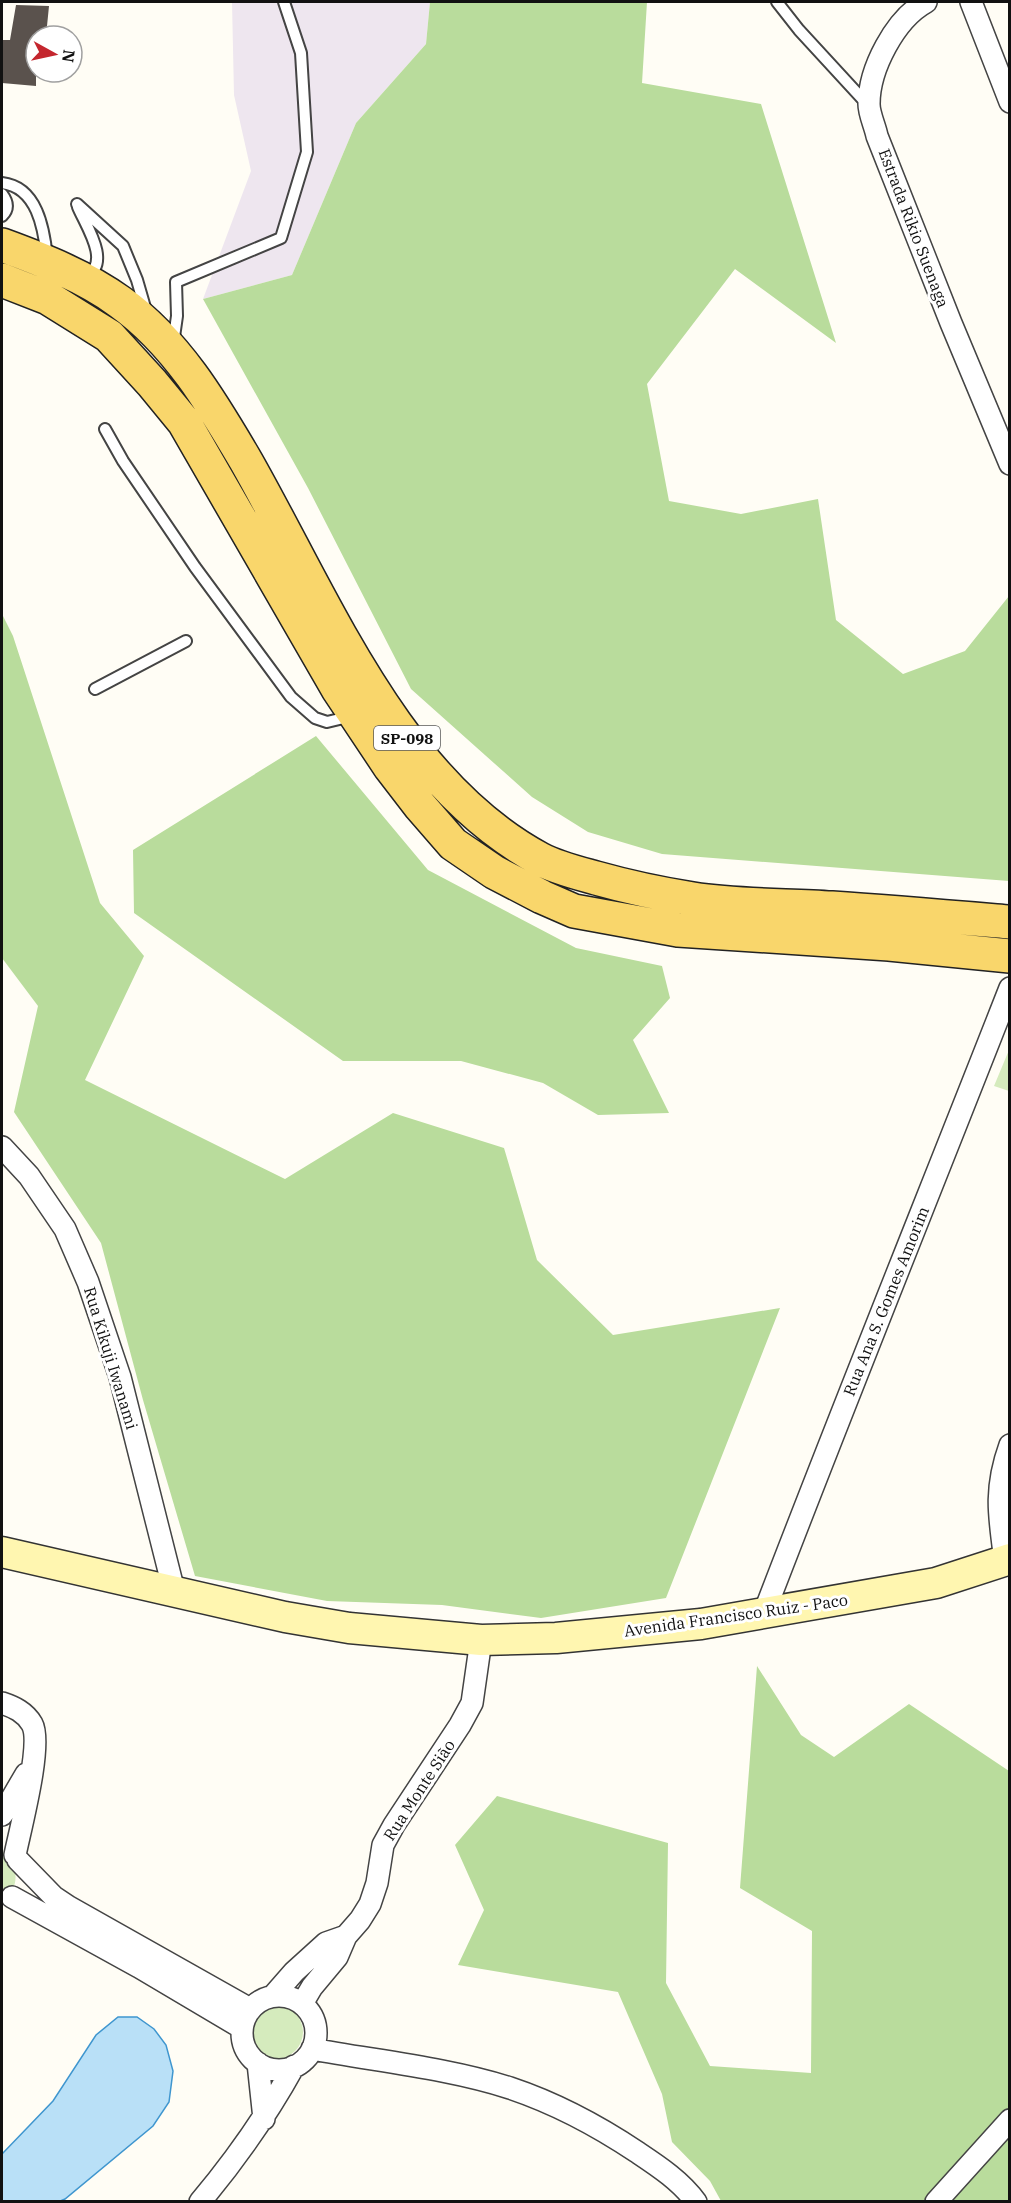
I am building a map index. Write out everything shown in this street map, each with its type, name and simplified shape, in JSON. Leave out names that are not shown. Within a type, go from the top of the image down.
[{"type":"main road","name":"SP-098","points":[[2,245],[47,261],[81,278],[120,302],[150,327],[172,350],[201,388],[227,428],[277,515],[340,636],[396,723],[431,771],[472,812],[507,838],[543,861],[582,874],[627,886],[695,899],[1010,922]]},
{"type":"main road","name":"SP-098","points":[[2,280],[48,298],[109,336],[152,383],[184,422],[244,529],[355,715],[390,768],[453,844],[494,872],[574,911],[678,930],[854,941],[1010,956]]},
{"type":"street","name":"Estrada Rikio Suenaga","points":[[927,2],[918,6],[894,34],[880,57],[869,105],[877,136],[1010,464]]},
{"type":"street","points":[[971,2],[1010,102]]},
{"type":"street","name":"Rua Ana S. Gomes Amorim","points":[[764,1613],[843,1407],[892,1290],[1010,988]]},
{"type":"street","name":"Rua Kikuji Iwanami","points":[[2,1147],[29,1176],[66,1229],[88,1282],[120,1377],[174,1591]]},
{"type":"street","points":[[1007,1560],[998,1509],[999,1485],[1010,1445]]},
{"type":"street","name":"Avenida Francisco Ruiz - Paco","points":[[2,1552],[285,1617],[349,1628],[481,1640],[556,1638],[639,1631],[764,1613],[936,1583],[1007,1560]]},
{"type":"street","name":"Rua Monte Sião","points":[[302,2004],[312,1986],[337,1957],[346,1936],[370,1904],[377,1883],[383,1845],[472,1703],[481,1640]]},
{"type":"street","points":[[2,1703],[24,1714],[33,1726],[35,1737],[30,1788],[11,1853],[21,1876],[17,1890],[7,1900],[246,2019]]},
{"type":"street","points":[[2,1815],[33,1760]]},
{"type":"street","points":[[11,1853],[38,1883],[69,1907],[246,2019]]},
{"type":"street","name":"Rua Monte Sião","points":[[273,1996],[294,1972],[326,1943],[346,1936]]},
{"type":"street","points":[[273,1996],[293,1998],[302,2004],[314,2020],[315,2040],[312,2049],[304,2059],[294,2066],[276,2070],[258,2063],[245,2048],[246,2019],[257,2003],[273,1996]]},
{"type":"street","points":[[312,2049],[465,2077],[510,2088],[609,2133],[657,2166],[689,2192],[696,2202]]},
{"type":"street","points":[[258,2063],[264,2119]]},
{"type":"street","points":[[200,2202],[264,2119],[294,2066]]},
{"type":"street","points":[[936,2202],[1010,2120]]},
{"type":"lane","points":[[172,350],[177,316],[176,282],[281,238],[307,152],[301,53],[284,2]]},
{"type":"lane","points":[[777,2],[799,30],[869,105]]},
{"type":"lane","points":[[2,183],[20,189],[29,198],[44,233],[47,261]]},
{"type":"lane","points":[[2,194],[7,201],[7,208],[2,216]]},
{"type":"lane","points":[[81,278],[90,276],[95,270],[98,259],[96,248],[77,204],[123,246],[137,280],[150,327]]},
{"type":"lane","points":[[105,429],[123,461],[195,567],[291,697],[315,718],[327,722],[355,715]]},
{"type":"lane","points":[[95,689],[186,641]]},
{"type":"shaded area","points":[[232,2],[430,2],[426,44],[356,123],[292,275],[203,299],[251,171],[234,95]]},
{"type":"green space","points":[[430,2],[647,2],[642,83],[761,104],[836,343],[735,269],[647,384],[669,501],[741,514],[818,499],[836,620],[903,674],[965,651],[1009,596],[1009,881],[662,854],[588,832],[532,797],[411,689],[308,488],[203,299],[292,275],[356,123],[426,44]]},
{"type":"green space","points":[[2,614],[13,636],[100,903],[144,956],[85,1080],[285,1179],[393,1113],[504,1148],[537,1260],[613,1335],[780,1308],[666,1598],[541,1618],[442,1605],[327,1601],[195,1576],[143,1400],[101,1243],[14,1112],[38,1006],[2,958]]},
{"type":"green space","points":[[316,736],[428,870],[576,948],[662,966],[670,998],[633,1040],[669,1113],[598,1115],[543,1083],[461,1061],[343,1061],[134,913],[133,850]]},
{"type":"green space","points":[[1009,1050],[1009,1091],[994,1086]]},
{"type":"green space","points":[[757,1666],[801,1735],[834,1757],[909,1704],[1009,1771],[1009,2201],[721,2201],[710,2181],[672,2142],[662,2094],[618,1992],[458,1965],[484,1910],[455,1845],[497,1796],[668,1843],[666,1983],[710,2066],[811,2073],[812,1931],[740,1888]]},
{"type":"green space","points":[[2,1851],[12,1862],[16,1876],[13,1889],[2,1899]]},
{"type":"green space","points":[[271,2005],[281,2005],[291,2009],[299,2017],[303,2032],[299,2047],[291,2055],[281,2059],[271,2059],[261,2055],[253,2047],[249,2037],[249,2027],[253,2017],[261,2009]]},
{"type":"water","points":[[118,2017],[137,2017],[154,2029],[166,2045],[173,2071],[169,2102],[153,2126],[65,2199],[58,2202],[2,2201],[2,2154],[53,2101],[96,2035]]},
{"type":"building","points":[[16,5],[49,6],[47,24],[24,24],[24,84],[36,84],[36,86],[2,83],[2,40],[10,40]]}]
